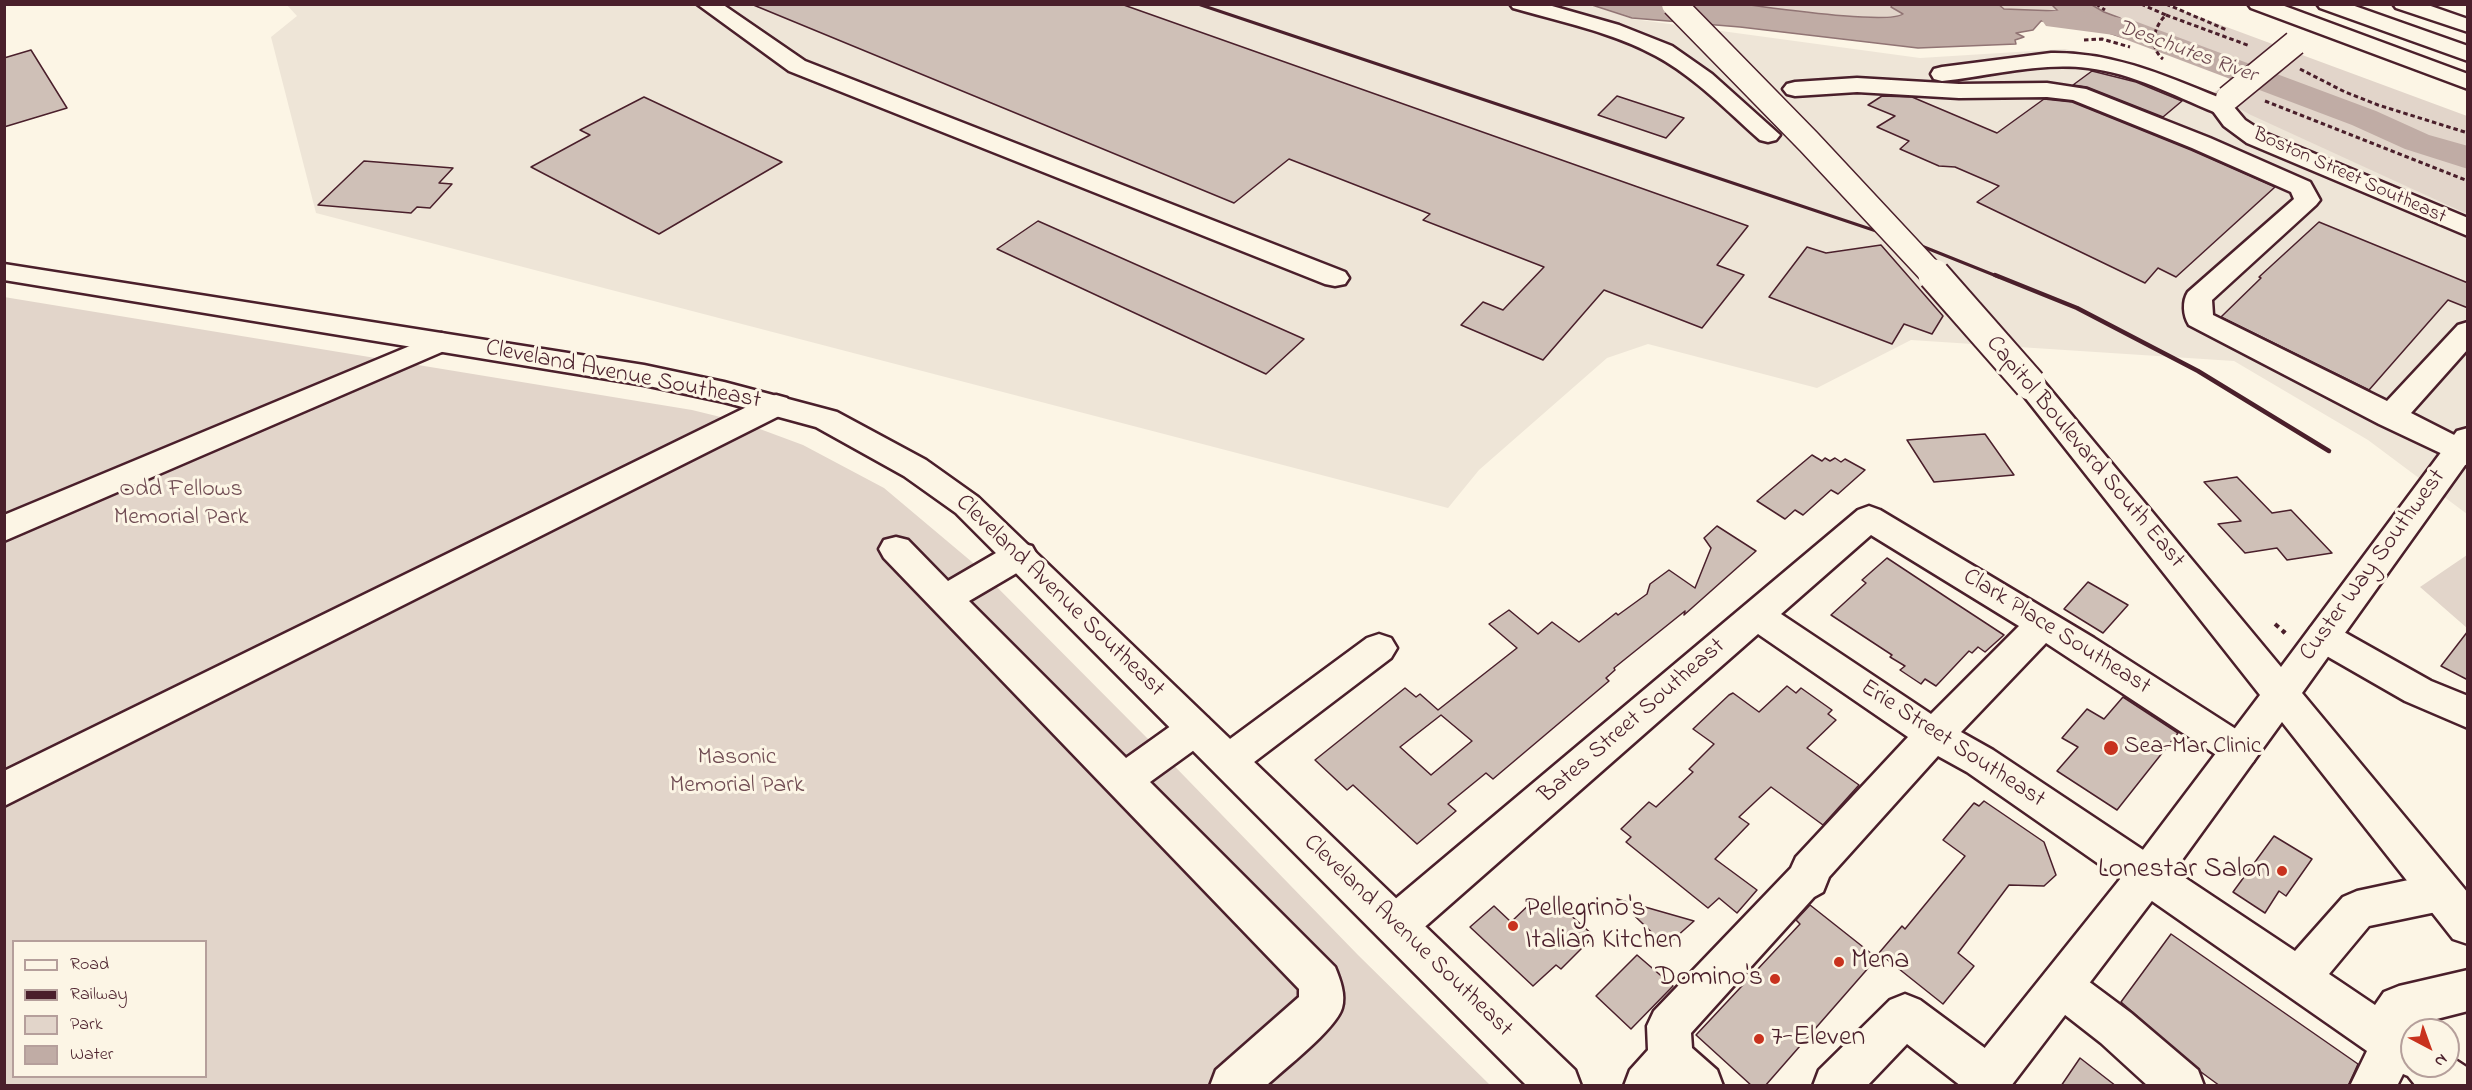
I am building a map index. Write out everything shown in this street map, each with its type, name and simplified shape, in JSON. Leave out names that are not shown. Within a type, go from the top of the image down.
[{"type":"main road","points":[[707,4],[797,66],[1335,279]]},
{"type":"main road","points":[[1520,4],[1631,36],[1666,51],[1768,135]]},
{"type":"main road","name":"Capitol Boulevard South East","points":[[1674,4],[1824,156],[1949,291],[2030,384],[2468,924]]},
{"type":"main road","points":[[2258,4],[2468,82]]},
{"type":"main road","points":[[2327,4],[2468,54]]},
{"type":"main road","points":[[2369,4],[2468,38]]},
{"type":"main road","points":[[2403,4],[2468,26]]},
{"type":"main road","points":[[1857,85],[1900,76],[1954,73],[2022,61],[2087,61],[2225,103],[2317,26]]},
{"type":"main road","points":[[1795,89],[1857,85],[1959,91],[2047,90],[2078,94],[2201,143],[2301,187],[2307,200],[2198,298],[2199,319],[2390,417],[2464,448]]},
{"type":"main road","name":"Boston Street Southeast","points":[[2225,103],[2236,126],[2256,138],[2468,228]]},
{"type":"main road","points":[[2368,187],[2468,245]]},
{"type":"main road","name":"Cleveland Avenue Southeast","points":[[4,272],[644,375],[777,405],[826,419],[915,468],[967,505],[1560,1086]]},
{"type":"main road","points":[[2390,417],[2468,331]]},
{"type":"main road","points":[[4,529],[441,342]]},
{"type":"main road","points":[[4,790],[777,405]]},
{"type":"main road","name":"Custer Way Southwest","points":[[1986,1082],[2147,876],[2464,448]]},
{"type":"main road","name":"Bates Street Southeast","points":[[1396,925],[1869,518]]},
{"type":"main road","name":"Clark Place Southeast","points":[[1869,518],[2043,624],[2240,752]]},
{"type":"main road","points":[[896,549],[1320,981],[1321,1006],[1232,1086]]},
{"type":"main road","points":[[945,599],[1020,555]]},
{"type":"main road","name":"Erie Street Southeast","points":[[1757,615],[1934,735],[1980,761],[2400,1047]]},
{"type":"main road","points":[[1673,1076],[1669,1026],[1800,884],[1809,879],[1810,870],[1934,735],[2043,624]]},
{"type":"main road","points":[[2323,636],[2418,691],[2468,713]]},
{"type":"main road","points":[[1228,761],[1379,648]]},
{"type":"main road","points":[[1123,781],[1195,729]]},
{"type":"main road","points":[[2299,978],[2357,910],[2441,892]]},
{"type":"main road","points":[[2061,986],[2116,1028],[2182,1086]]},
{"type":"main road","points":[[2400,1018],[2399,1007],[2468,990]]},
{"type":"main road","points":[[1835,1086],[1905,1015],[1986,1082]]},
{"type":"main road","points":[[2372,1086],[2400,1054]]},
{"type":"path","points":[[2096,4],[2105,10]]},
{"type":"path","points":[[2141,4],[2257,50]]},
{"type":"path","points":[[2166,4],[2227,30]]},
{"type":"path","points":[[2154,46],[2157,23],[2166,15]]},
{"type":"path","points":[[2297,68],[2345,92],[2378,105],[2468,133]]},
{"type":"path","points":[[2260,99],[2468,181]]},
{"type":"path","points":[[2276,624],[2285,633]]},
{"type":"shaded area","points":[[286,4],[1587,4],[1633,19],[1920,58],[2065,49],[2131,64],[2254,110],[2467,214],[2467,514],[2368,440],[2234,361],[1911,340],[1817,388],[1648,344],[1607,358],[1479,470],[1448,508],[316,213],[271,37],[297,16]]},
{"type":"green space","points":[[1697,5],[2167,5],[2467,116],[2467,214],[2251,115],[2212,94],[2242,73],[2121,27],[2070,18],[1923,29]]},
{"type":"green space","name":"Masonic Memorial Park","points":[[4,297],[692,410],[741,422],[803,445],[884,488],[972,562],[1358,955],[1490,1085],[5,1085]]},
{"type":"green space","points":[[2467,555],[2467,628],[2420,587]]},
{"type":"water","points":[[1741,4],[1875,18],[1903,14],[1891,7],[1892,5],[1998,4],[2004,9],[2058,11],[2052,5],[2092,5],[2120,18],[2124,38],[2073,21],[2041,21],[2033,30],[2016,33],[2024,37],[2015,40],[2016,44],[1918,48],[1740,27],[1632,18],[1592,5]]},
{"type":"building","points":[[751,4],[1121,4],[1748,226],[1717,265],[1744,275],[1702,328],[1604,290],[1543,360],[1461,325],[1483,302],[1503,310],[1544,267],[1423,220],[1430,214],[1289,159],[1234,203]]},
{"type":"building","points":[[31,50],[67,108],[4,127],[4,58]]},
{"type":"building","points":[[2092,71],[2136,82],[2182,101],[2163,117],[2087,87],[2073,85]]},
{"type":"building","points":[[1617,96],[1684,118],[1666,138],[1598,115]]},
{"type":"building","points":[[1882,96],[1912,97],[1997,133],[2044,99],[2072,102],[2275,187],[2176,277],[2158,268],[2145,283],[1977,202],[1999,186],[1955,167],[1939,166],[1900,149],[1909,141],[1877,127],[1895,116],[1868,105]]},
{"type":"building","points":[[644,97],[782,162],[659,234],[531,167],[590,135],[580,130]]},
{"type":"building","points":[[364,161],[453,168],[439,183],[452,184],[430,208],[417,207],[411,213],[318,205]]},
{"type":"building","points":[[1038,221],[1304,339],[1266,374],[997,249]]},
{"type":"building","points":[[2319,222],[2468,283],[2468,308],[2448,300],[2369,390],[2221,317],[2261,278],[2259,277]]},
{"type":"building","points":[[1881,245],[1943,316],[1932,334],[1904,324],[1892,344],[1769,297],[1807,247],[1826,253]]},
{"type":"building","points":[[1985,434],[2014,475],[1934,482],[1907,440]]},
{"type":"building","points":[[1812,455],[1822,461],[1825,458],[1830,461],[1835,458],[1841,462],[1845,459],[1865,470],[1838,494],[1831,490],[1803,515],[1795,510],[1785,519],[1757,501]]},
{"type":"building","points":[[2237,477],[2272,513],[2291,510],[2332,553],[2287,560],[2277,548],[2245,553],[2218,524],[2241,521],[2204,482]]},
{"type":"building","points":[[1717,526],[1756,551],[1684,615],[1685,611],[1614,668],[1615,670],[1606,678],[1609,681],[1493,779],[1486,773],[1448,804],[1456,811],[1417,844],[1353,785],[1347,790],[1315,760],[1405,688],[1416,697],[1420,694],[1438,710],[1517,648],[1489,624],[1509,610],[1538,634],[1552,622],[1579,642],[1616,613],[1618,615],[1647,594],[1650,584],[1669,570],[1695,588],[1711,548],[1704,538]],"holes":[[[1441,715],[1472,741],[1431,775],[1400,747]]]},
{"type":"building","points":[[1887,558],[2004,635],[1985,652],[1978,647],[1972,653],[1969,651],[1936,686],[1925,679],[1921,684],[1900,670],[1905,666],[1890,657],[1892,655],[1831,615],[1866,583],[1862,580]]},
{"type":"building","points":[[2088,582],[2128,605],[2103,633],[2064,609]]},
{"type":"building","points":[[2468,631],[2468,680],[2441,666]]},
{"type":"building","points":[[1787,686],[1796,693],[1801,688],[1832,710],[1828,714],[1836,720],[1807,748],[1859,785],[1823,825],[1771,787],[1739,817],[1749,824],[1715,859],[1757,890],[1737,913],[1719,898],[1708,908],[1626,842],[1631,837],[1621,829],[1649,802],[1656,807],[1693,772],[1689,769],[1714,744],[1693,729],[1729,695],[1733,693],[1759,712]]},
{"type":"building","points":[[2123,697],[2178,733],[2117,810],[2057,771],[2078,747],[2062,738],[2087,709],[2104,719]]},
{"type":"building","points":[[1984,801],[2044,842],[2056,875],[2044,886],[2009,885],[1958,953],[1974,966],[1943,1004],[1879,953],[1902,926],[1905,929],[1965,856],[1943,840],[1974,803],[1979,806]]},
{"type":"building","points":[[2274,836],[2312,859],[2286,896],[2279,891],[2265,913],[2233,892]]},
{"type":"building","points":[[1535,899],[1550,912],[1558,904],[1594,936],[1561,969],[1556,965],[1533,986],[1470,927],[1494,906],[1511,922]]},
{"type":"building","points":[[1617,899],[1694,921],[1666,946]]},
{"type":"building","points":[[1810,905],[1877,958],[1765,1086],[1752,1086],[1696,1035],[1800,924],[1796,920]]},
{"type":"building","points":[[2171,934],[2358,1064],[2348,1086],[2220,1086],[2201,1072],[2121,1002]]},
{"type":"building","points":[[1637,955],[1673,986],[1631,1029],[1596,996]]},
{"type":"building","points":[[2080,1058],[2116,1086],[2061,1086]]},
{"type":"waterway","name":"Deschutes River","points":[[2057,19],[2070,18],[2121,27],[2364,118],[2417,142],[2468,158]]},
{"type":"railway","points":[[1198,4],[1924,247],[1999,277]]},
{"type":"railway","points":[[1995,275],[2077,308],[2198,371],[2329,451]]},
{"type":"place","name":"Sea-Mar Clinic","points":[[2111,748]]},
{"type":"place","name":"Lonestar Salon","points":[[2282,871]]},
{"type":"place","name":"Pellegrino's Italian Kitchen","points":[[1513,926]]},
{"type":"place","name":"Mena","points":[[1839,962]]},
{"type":"place","name":"Domino's","points":[[1775,979]]},
{"type":"place","name":"7-Eleven","points":[[1759,1039]]},
{"type":"park label","name":"Odd Fellows Memorial Park","points":[[181,505]]}]
